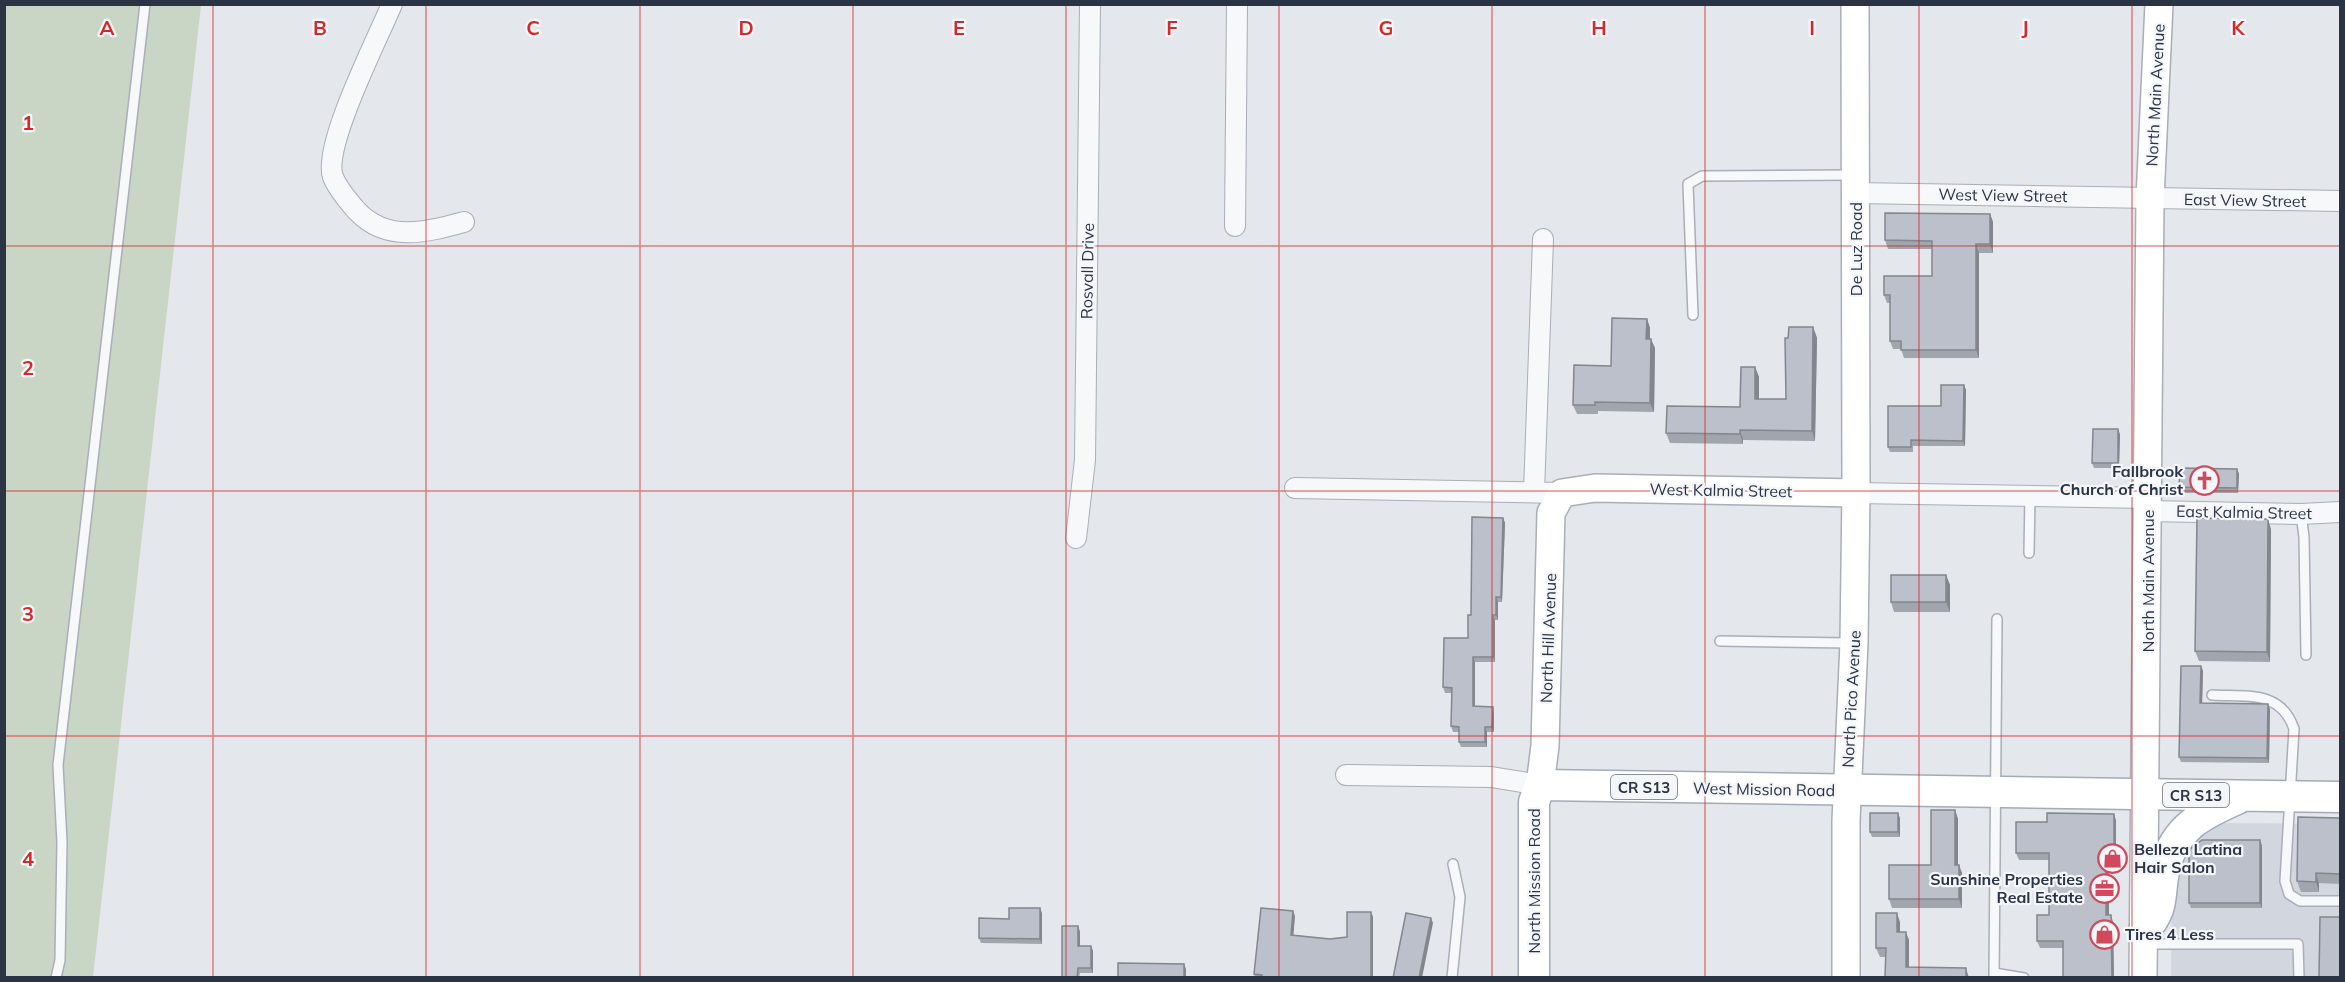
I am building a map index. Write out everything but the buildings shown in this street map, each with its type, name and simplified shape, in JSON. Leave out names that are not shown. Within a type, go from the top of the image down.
[{"type":"main road","name":"West Mission Road","points":[[1540,785],[2147,794]]},
{"type":"main road","name":"North Mission Road","points":[[1534,978],[1534,802],[1540,785]]},
{"type":"main road","name":"CR S13","points":[[2147,794],[2340,797]]},
{"type":"main road","points":[[2144,938],[2158,915],[2165,865],[2185,829],[2201,814],[2245,795]]},
{"type":"street","points":[[392,4],[339,127],[332,154],[333,176],[350,203],[364,219],[394,233],[421,234],[464,222]]},
{"type":"street","name":"Rosvall Drive","points":[[1076,537],[1084,460],[1090,4]]},
{"type":"street","points":[[1234,226],[1237,4]]},
{"type":"street","name":"De Luz Road","points":[[1855,4],[1856,493]]},
{"type":"street","name":"North Main Avenue","points":[[2143,978],[2147,794],[2150,199],[2159,4]]},
{"type":"street","name":"West View Street","points":[[1856,184],[2150,199]]},
{"type":"street","name":"East View Street","points":[[2150,199],[2340,201]]},
{"type":"street","points":[[1534,492],[1543,239]]},
{"type":"street","name":"West Kalmia Street","points":[[1295,488],[1562,493],[1594,488],[2030,496],[2148,504]]},
{"type":"street","name":"North Hill Avenue","points":[[1540,785],[1545,746],[1551,513],[1562,493]]},
{"type":"street","name":"North Pico Avenue","points":[[1846,978],[1847,790],[1854,643],[1856,493]]},
{"type":"street","name":"East Kalmia Street","points":[[2148,504],[2301,514],[2340,512]]},
{"type":"street","name":"West Mission Road","points":[[1346,775],[1491,777],[1540,785]]},
{"type":"lane","points":[[57,978],[60,960],[62,842],[58,765],[146,4]]},
{"type":"lane","points":[[1693,315],[1688,184],[1702,176],[1856,184]]},
{"type":"lane","points":[[2029,553],[2030,496]]},
{"type":"lane","points":[[2301,514],[2304,537],[2306,655]]},
{"type":"lane","points":[[1997,619],[1994,975],[2024,978]]},
{"type":"lane","points":[[1720,641],[1854,643]]},
{"type":"lane","points":[[2212,695],[2258,698],[2283,707],[2294,729],[2285,881],[2289,894],[2300,902],[2340,901]]},
{"type":"lane","points":[[1452,978],[1460,897],[1453,864]]},
{"type":"lane","points":[[2144,938],[2298,944],[2298,978]]},
{"type":"shaded area","points":[[2207,823],[2340,824],[2340,977],[2171,978],[2172,864]]},
{"type":"green space","points":[[5,5],[201,5],[93,977],[5,978]]},
{"type":"place","name":"Fallbrook Church of Christ","points":[[2204,480]]},
{"type":"place","name":"Belleza Latina Hair Salon","points":[[2113,858]]},
{"type":"place","name":"Sunshine Properties Real Estate","points":[[2104,888]]},
{"type":"place","name":"Tires 4 Less","points":[[2104,934]]}]
